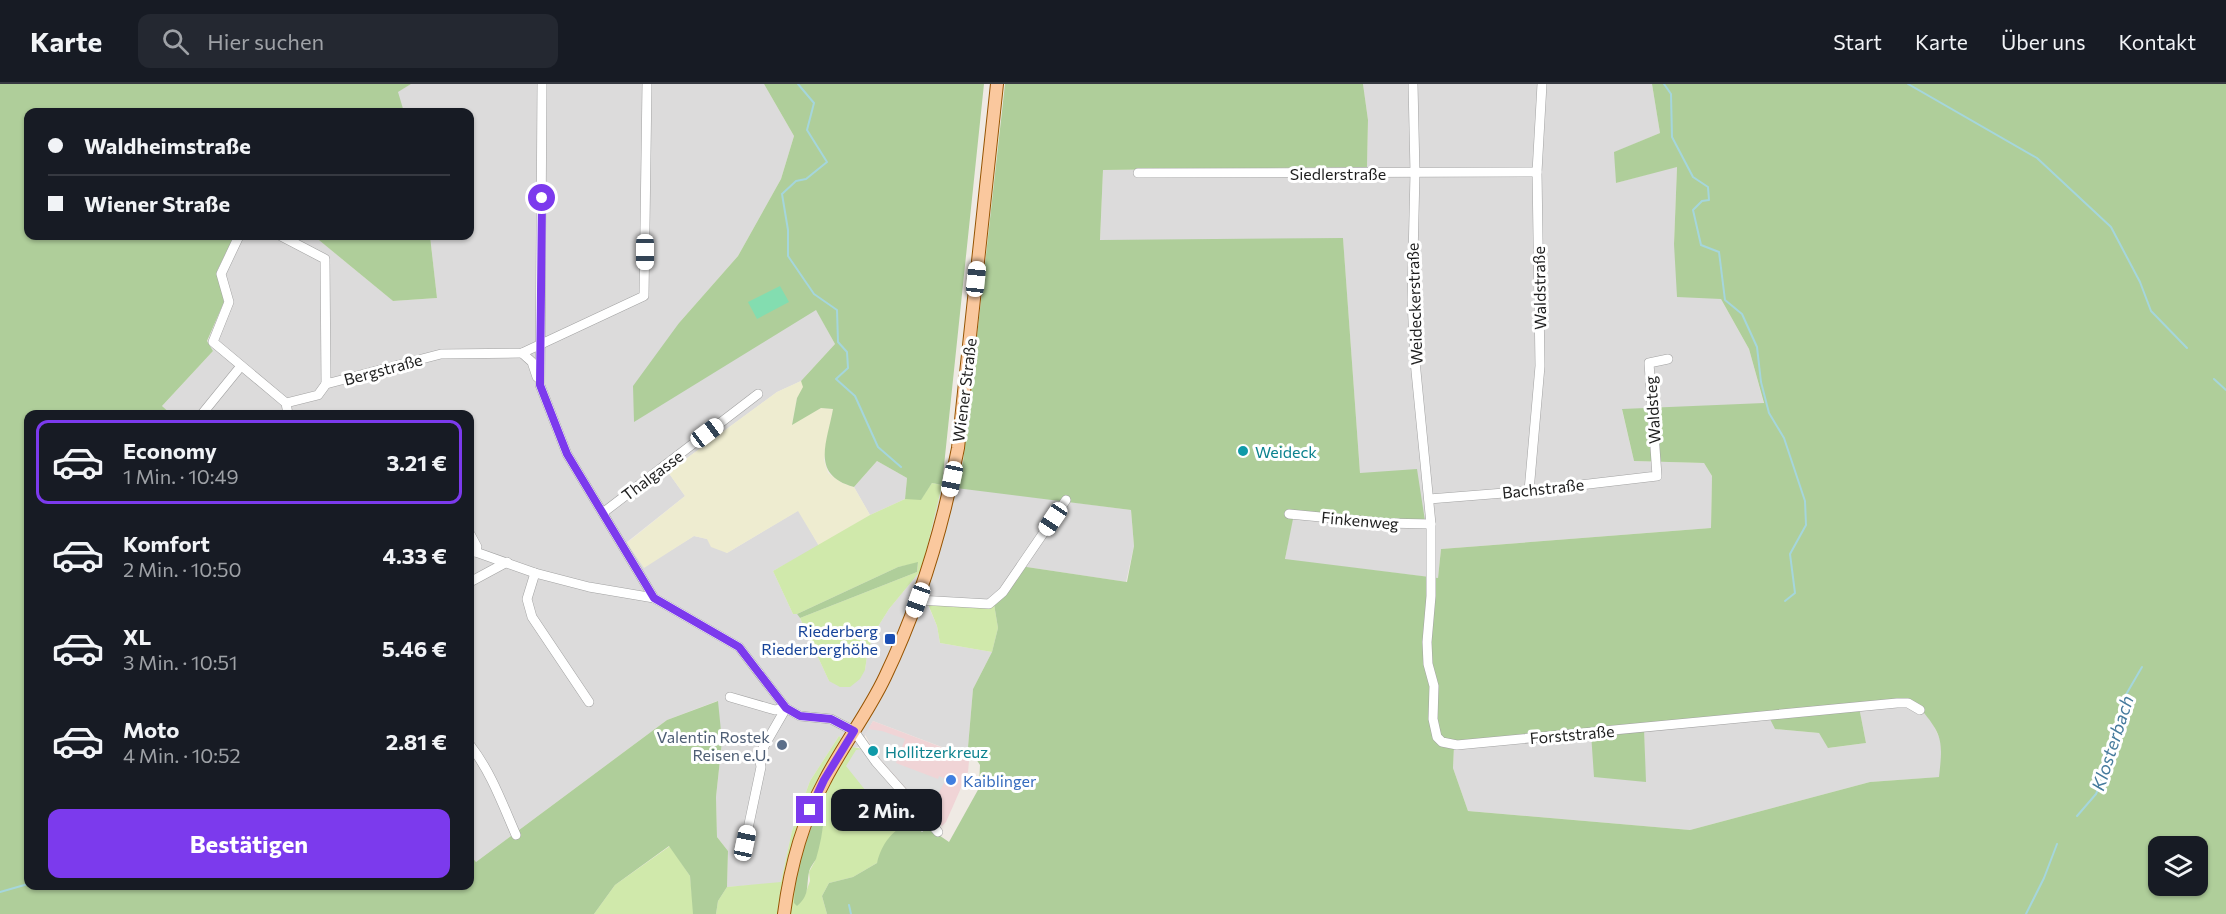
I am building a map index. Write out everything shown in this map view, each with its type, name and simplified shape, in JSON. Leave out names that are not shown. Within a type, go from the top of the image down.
[{"type":"main road","name":"Wiener Straße","points":[[784,914],[795,855],[804,827],[824,780],[884,680],[918,600],[949,495],[958,448],[998,84]]},
{"type":"street","points":[[540,385],[542,84]]},
{"type":"street","name":"Bergstraße","points":[[289,240],[325,259],[326,384],[441,354],[522,353],[644,296],[646,84]]},
{"type":"street","name":"Weideckerstraße","points":[[1413,84],[1415,173],[1412,300],[1415,361],[1431,524]]},
{"type":"street","name":"Waldstraße","points":[[1528,491],[1540,366],[1538,172],[1542,84]]},
{"type":"street","name":"Siedlerstraße","points":[[1138,173],[1538,172]]},
{"type":"street","points":[[236,240],[221,274],[229,302],[213,342],[286,403],[287,410]]},
{"type":"street","points":[[522,353],[532,362],[567,454],[654,598]]},
{"type":"street","name":"Waldsteg","points":[[1657,476],[1649,363],[1668,359]]},
{"type":"street","points":[[205,410],[241,366]]},
{"type":"street","points":[[286,403],[318,394],[326,384]]},
{"type":"street","name":"Thalgasse","points":[[604,512],[758,394]]},
{"type":"street","name":"Bachstraße","points":[[1429,499],[1528,491],[1657,476]]},
{"type":"street","points":[[918,600],[989,604],[1003,592],[1066,500]]},
{"type":"street","name":"Finkenweg","points":[[1289,514],[1384,523],[1431,524]]},
{"type":"street","name":"Forststraße","points":[[1431,524],[1428,664],[1434,686],[1433,719],[1437,737],[1442,742],[1457,745],[1897,703],[1908,703],[1920,710]]},
{"type":"street","points":[[474,552],[535,573],[589,587],[654,598],[739,647],[786,708],[800,716],[831,719],[854,731],[904,795],[938,832]]},
{"type":"street","points":[[474,580],[507,562]]},
{"type":"street","points":[[535,573],[527,599],[532,617],[589,702]]},
{"type":"street","points":[[730,698],[775,710],[786,708]]},
{"type":"street","points":[[745,843],[761,767],[759,755],[786,708]]},
{"type":"street","points":[[474,750],[492,779],[516,835]]},
{"type":"shaded area","points":[[411,84],[764,84],[794,136],[781,179],[738,256],[679,323],[634,421],[816,309],[835,344],[801,381],[777,392],[668,472],[685,496],[627,542],[644,567],[694,536],[707,539],[727,553],[799,510],[819,546],[773,571],[793,614],[797,614],[800,618],[829,681],[865,670],[868,649],[879,625],[889,609],[922,569],[942,485],[1131,510],[1134,546],[1126,582],[1020,566],[994,604],[928,605],[937,626],[940,643],[992,652],[973,689],[968,747],[963,755],[873,721],[859,747],[852,748],[839,736],[810,781],[792,831],[781,883],[727,887],[728,851],[717,837],[716,797],[722,741],[717,701],[667,720],[476,862],[474,860],[474,410],[166,410],[162,406],[213,351],[207,342],[224,302],[217,271],[232,240],[319,240],[393,301],[437,298],[430,240],[474,240],[474,108],[403,108],[397,92]]},
{"type":"shaded area","points":[[1363,84],[1652,84],[1660,133],[1615,152],[1616,183],[1677,166],[1674,244],[1721,299],[1749,349],[1764,404],[1622,410],[1634,461],[1704,463],[1712,476],[1711,528],[1441,549],[1438,578],[1285,560],[1292,519],[1425,521],[1360,473],[1343,239],[1100,241],[1103,170],[1367,167],[1368,120]]},
{"type":"shaded area","points":[[801,381],[804,387],[797,398],[792,424],[821,408],[833,409],[824,460],[828,473],[842,483],[854,487],[870,515],[819,546],[798,511],[727,553],[711,547],[707,539],[694,536],[644,568],[627,543],[685,496],[668,472],[777,392]]},
{"type":"shaded area","points":[[877,461],[907,478],[905,499],[870,515],[854,487]]},
{"type":"shaded area","points":[[1859,707],[1919,707],[1932,722],[1943,746],[1940,777],[1870,782],[1690,830],[1468,811],[1453,768],[1454,745],[1591,732],[1645,782],[1644,727],[1769,715],[1776,729],[1819,733],[1829,748],[1866,743]]},
{"type":"shaded area","points":[[873,721],[962,755],[969,761],[968,772],[946,822],[942,826],[875,753],[865,734]]},
{"type":"shaded area","points":[[868,729],[905,739],[896,763],[938,779],[939,776],[946,779],[929,812],[875,753],[865,734]]},
{"type":"shaded area","points":[[863,749],[931,824],[922,832],[903,811],[889,820],[846,766],[856,750]]},
{"type":"green space","points":[[0,84],[411,84],[398,92],[403,108],[24,108],[24,240],[232,240],[217,271],[224,302],[207,341],[213,351],[162,406],[166,410],[24,410],[24,890],[474,890],[474,860],[476,862],[667,720],[718,701],[722,741],[716,797],[717,837],[728,851],[727,887],[718,901],[716,914],[693,914],[690,876],[669,846],[615,885],[594,914],[0,914]]},
{"type":"green space","points":[[764,84],[984,84],[942,485],[932,483],[921,500],[905,499],[907,478],[877,461],[854,487],[840,482],[831,475],[826,466],[825,445],[833,409],[821,408],[792,425],[797,398],[803,387],[801,381],[835,344],[816,310],[634,422],[633,386],[679,323],[738,256],[781,179],[794,136]]},
{"type":"green space","points":[[1005,84],[1363,84],[1368,120],[1367,167],[1103,170],[1100,240],[1343,238],[1360,473],[1417,469],[1425,521],[1293,519],[1285,559],[1438,578],[1441,549],[1711,528],[1712,476],[1704,463],[1634,461],[1622,409],[1764,403],[1749,349],[1721,299],[1677,297],[1674,244],[1677,167],[1616,183],[1614,152],[1660,133],[1652,84],[2226,84],[2226,914],[827,914],[822,896],[829,883],[853,877],[877,863],[889,838],[912,821],[922,832],[927,827],[949,842],[979,788],[980,765],[968,747],[973,689],[992,652],[998,628],[994,604],[1020,566],[1127,582],[1134,546],[1131,510],[956,488],[963,462]],"holes":[[[1859,707],[1919,707],[1937,732],[1941,746],[1939,777],[1870,782],[1690,830],[1468,811],[1453,768],[1454,746],[1591,733],[1594,777],[1646,782],[1644,728],[1768,715],[1775,729],[1819,733],[1828,748],[1866,743]]]},
{"type":"green space","points":[[319,240],[430,240],[437,298],[393,301]]},
{"type":"green space","points":[[780,286],[789,302],[757,319],[748,302]]},
{"type":"green space","points":[[932,483],[942,485],[922,569],[889,609],[879,625],[868,649],[865,670],[860,679],[850,687],[840,687],[829,681],[800,618],[917,572],[918,563],[898,567],[797,614],[793,614],[773,571],[870,515],[905,499],[921,499]]},
{"type":"green space","points":[[918,562],[917,572],[800,618],[797,614],[898,567]]},
{"type":"green space","points":[[928,604],[994,604],[998,628],[992,652],[940,643],[937,626]]},
{"type":"green space","points":[[839,736],[852,747],[863,749],[903,811],[912,821],[899,827],[877,863],[853,877],[829,883],[822,896],[827,914],[716,914],[718,901],[727,887],[781,882],[792,831],[810,781]],"holes":[[[816,815],[823,826],[815,861],[809,872],[810,881],[806,892],[794,889],[805,844]]]},
{"type":"green space","points":[[816,815],[824,816],[820,843],[816,859],[810,870],[806,894],[797,906],[794,903],[794,892],[798,869]]},
{"type":"green space","points":[[670,846],[690,876],[694,914],[594,914],[615,885]]},
{"type":"waterway","points":[[798,84],[814,103],[807,130],[827,162],[806,179],[796,181],[782,194],[788,230],[788,256],[814,294],[837,310],[838,342],[847,352],[848,368],[836,379],[855,396],[878,447],[901,467]]},
{"type":"waterway","points":[[1664,84],[1671,94],[1672,137],[1693,177],[1708,187],[1709,200],[1702,201],[1693,210],[1701,245],[1719,252],[1725,300],[1742,314],[1757,347],[1761,382],[1769,413],[1784,438],[1805,501],[1806,525],[1790,554],[1795,593],[1785,601]]},
{"type":"waterway","points":[[1908,84],[2037,158],[2111,227],[2140,282],[2151,311],[2187,348]]},
{"type":"waterway","points":[[2214,379],[2226,390]]},
{"type":"waterway","name":"Klosterbach","points":[[2077,816],[2096,794],[2106,771],[2104,754],[2117,734],[2124,698],[2142,667]]},
{"type":"waterway","name":"Klosterbach","points":[[2026,914],[2044,878],[2057,844]]},
{"type":"waterway","points":[[0,892],[24,885]]},
{"type":"waterway","points":[[849,905],[851,914]]},
{"type":"place","name":"Weideck","points":[[1243,451]]},
{"type":"place","name":"Riederberg Riederberghöhe","points":[[890,639]]},
{"type":"place","name":"Valentin Rostek Reisen e.U.","points":[[782,745]]},
{"type":"place","name":"Hollitzerkreuz","points":[[873,751]]},
{"type":"place","name":"Kaiblinger","points":[[951,780]]},
{"type":"route","points":[[542,198],[540,385],[567,454],[654,598],[739,647],[786,708],[800,716],[831,719],[854,731],[824,780],[810,810]]}]
